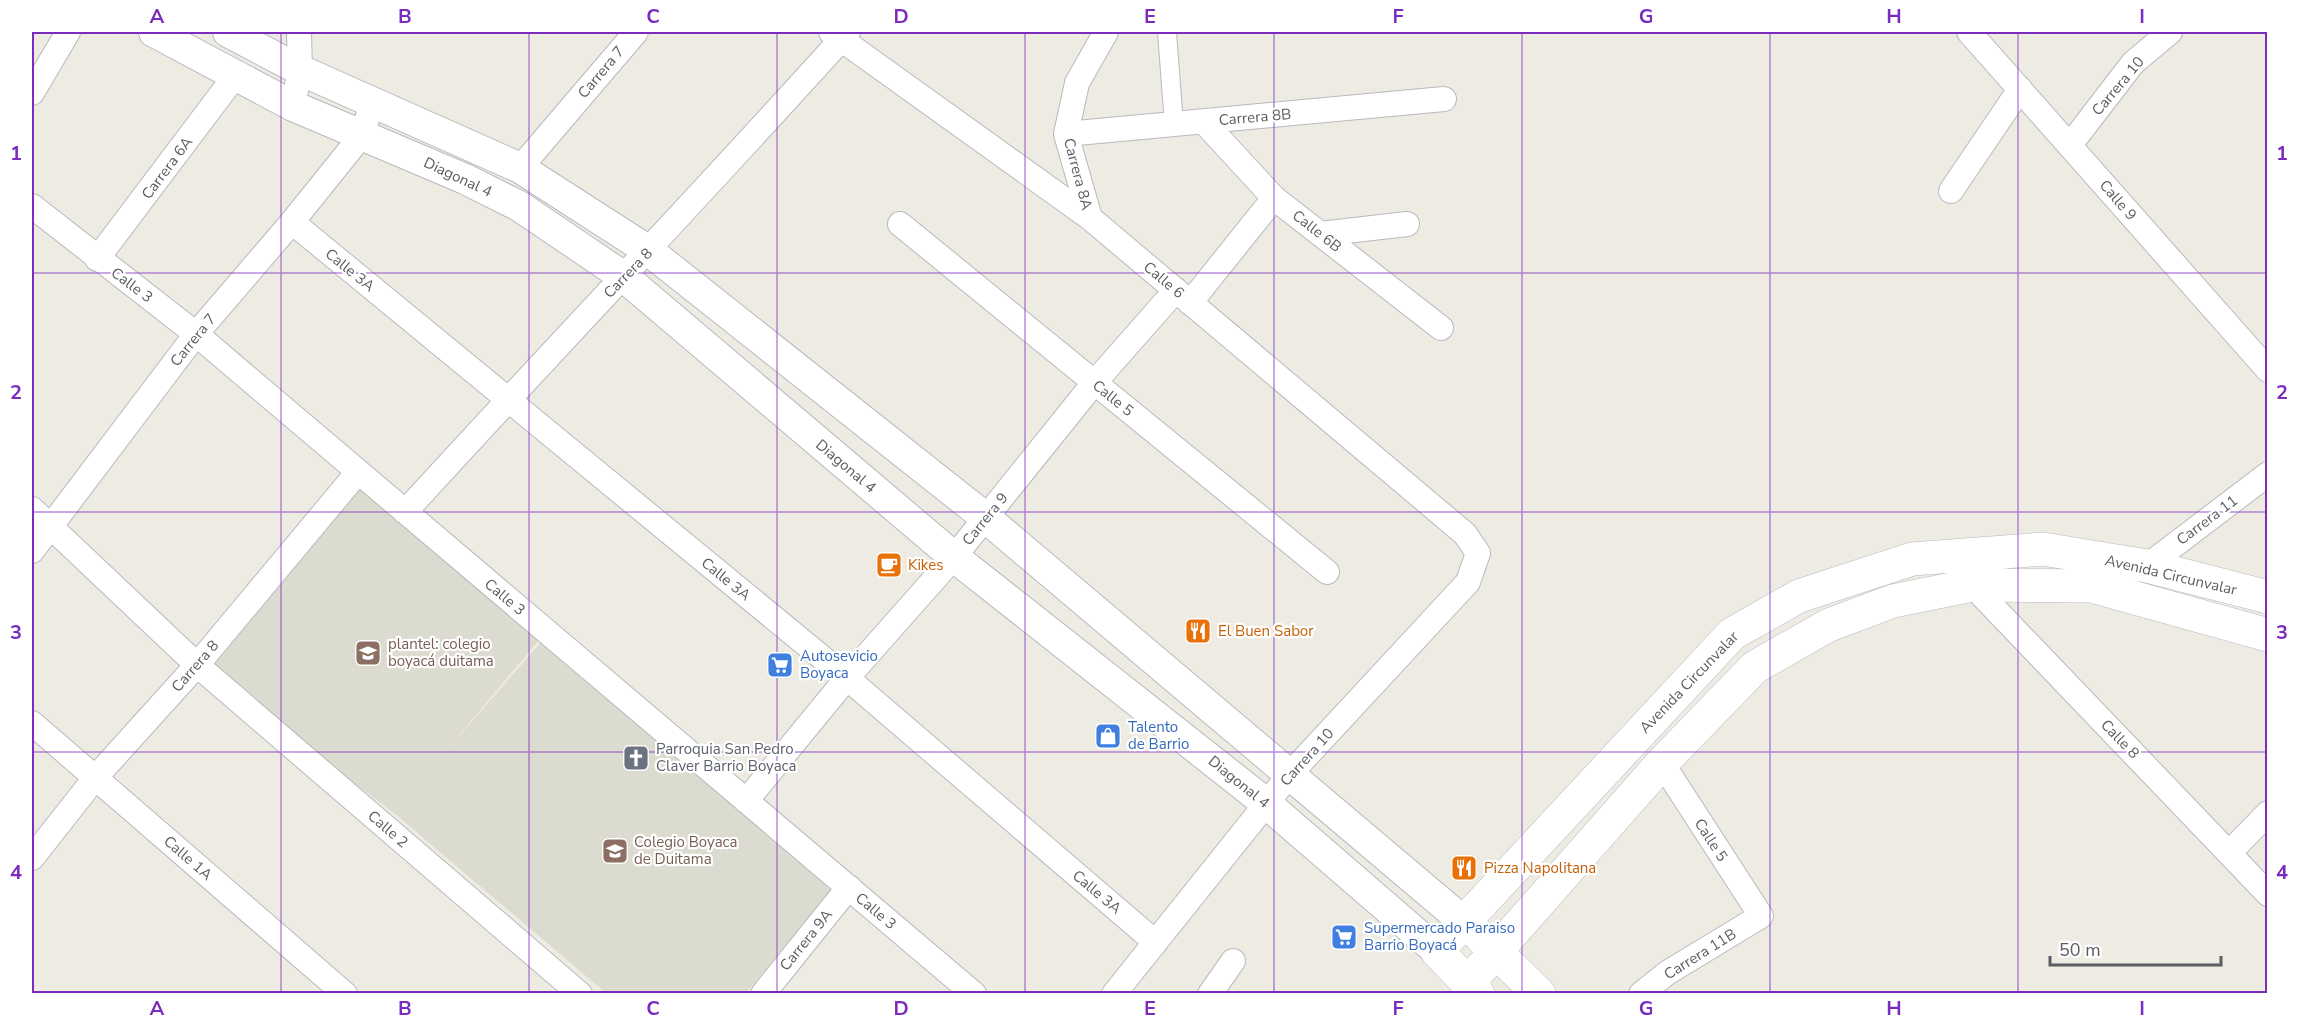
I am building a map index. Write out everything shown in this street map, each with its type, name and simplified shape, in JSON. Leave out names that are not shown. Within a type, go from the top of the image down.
[{"type":"main road","name":"Avenida Circunvalar","points":[[1437,951],[1732,634],[1799,596],[1912,559],[2043,549],[2147,566],[2268,597]]},
{"type":"main road","name":"Avenida Circunvalar","points":[[1468,990],[1496,949],[1662,763],[1755,667],[1829,625],[1893,601],[1972,585],[2092,586],[2268,635]]},
{"type":"main road","points":[[1463,921],[1496,949],[1539,993]]},
{"type":"main road","name":"Diagonal 4","points":[[1437,951],[1468,990]]},
{"type":"street","points":[[32,93],[68,32]]},
{"type":"street","name":"Diagonal 4","points":[[154,32],[293,106],[465,179],[519,206],[624,277],[954,557],[1267,804],[1437,951]]},
{"type":"street","points":[[228,32],[300,70],[520,168],[649,251],[986,518],[1463,921]]},
{"type":"street","points":[[293,106],[300,70],[299,32]]},
{"type":"street","name":"Carrera 7","points":[[520,168],[636,32]]},
{"type":"street","name":"Carrera 8A","points":[[1090,218],[1066,134],[1077,83],[1106,32]]},
{"type":"street","points":[[1167,32],[1174,125]]},
{"type":"street","name":"Calle 9","points":[[1969,32],[2268,370]]},
{"type":"street","name":"Carrera 10","points":[[2070,145],[2133,63],[2170,32]]},
{"type":"street","name":"Calle 6","points":[[840,34],[1090,218],[1465,534],[1478,553]]},
{"type":"street","name":"Carrera 8","points":[[405,512],[508,399],[649,251],[840,34]]},
{"type":"street","name":"Carrera 6A","points":[[97,259],[235,76]]},
{"type":"street","points":[[1951,191],[2020,89]]},
{"type":"street","name":"Carrera 8B","points":[[1066,134],[1444,99]]},
{"type":"street","points":[[362,135],[372,103]]},
{"type":"street","name":"Calle 6B","points":[[1203,122],[1274,198],[1441,328]]},
{"type":"street","name":"Carrera 7","points":[[32,551],[196,334],[292,222],[362,135]]},
{"type":"street","name":"Carrera 9","points":[[746,801],[847,678],[954,557],[1094,383],[1183,296],[1274,198]]},
{"type":"street","name":"Calle 3","points":[[32,206],[196,334],[970,992]]},
{"type":"street","name":"Calle 3A","points":[[292,222],[847,678],[1154,940]]},
{"type":"street","name":"Calle 5","points":[[900,224],[1326,572]]},
{"type":"street","points":[[1320,234],[1407,224]]},
{"type":"street","name":"Carrera 8","points":[[32,858],[95,778],[197,665],[358,472]]},
{"type":"street","name":"Carrera 11","points":[[2147,566],[2268,474]]},
{"type":"street","points":[[32,508],[197,665]]},
{"type":"street","name":"Carrera 10","points":[[1114,993],[1154,940],[1290,774],[1468,582],[1478,553]]},
{"type":"street","name":"Calle 8","points":[[1972,585],[2268,894]]},
{"type":"street","name":"Calle 2","points":[[197,665],[580,993]]},
{"type":"street","name":"Calle 1A","points":[[32,723],[345,993]]},
{"type":"street","name":"Calle 5","points":[[1662,763],[1761,916]]},
{"type":"street","points":[[2229,853],[2268,813]]},
{"type":"street","name":"Carrera 9A","points":[[763,993],[849,887]]},
{"type":"street","name":"Carrera 11B","points":[[1641,993],[1667,973],[1761,916]]},
{"type":"street","points":[[1210,993],[1233,961]]},
{"type":"shaded area","points":[[358,472],[538,641],[440,758],[543,640],[836,889],[746,993],[606,993],[394,813],[197,665]]},
{"type":"place","name":"Kikes","points":[[889,565]]},
{"type":"place","name":"El Buen Sabor","points":[[1198,631]]},
{"type":"place","name":"plantel: colegio boyacá duitama","points":[[368,653]]},
{"type":"place","name":"Autosevicio Boyaca","points":[[780,665]]},
{"type":"place","name":"Talento de Barrio","points":[[1108,736]]},
{"type":"place","name":"Parroquia San Pedro Claver Barrio Boyaca","points":[[636,758]]},
{"type":"place","name":"Colegio Boyaca de Duitama","points":[[615,851]]},
{"type":"place","name":"Pizza Napolitana","points":[[1464,868]]},
{"type":"place","name":"Supermercado Paraiso Barrio Boyacá","points":[[1344,937]]}]
